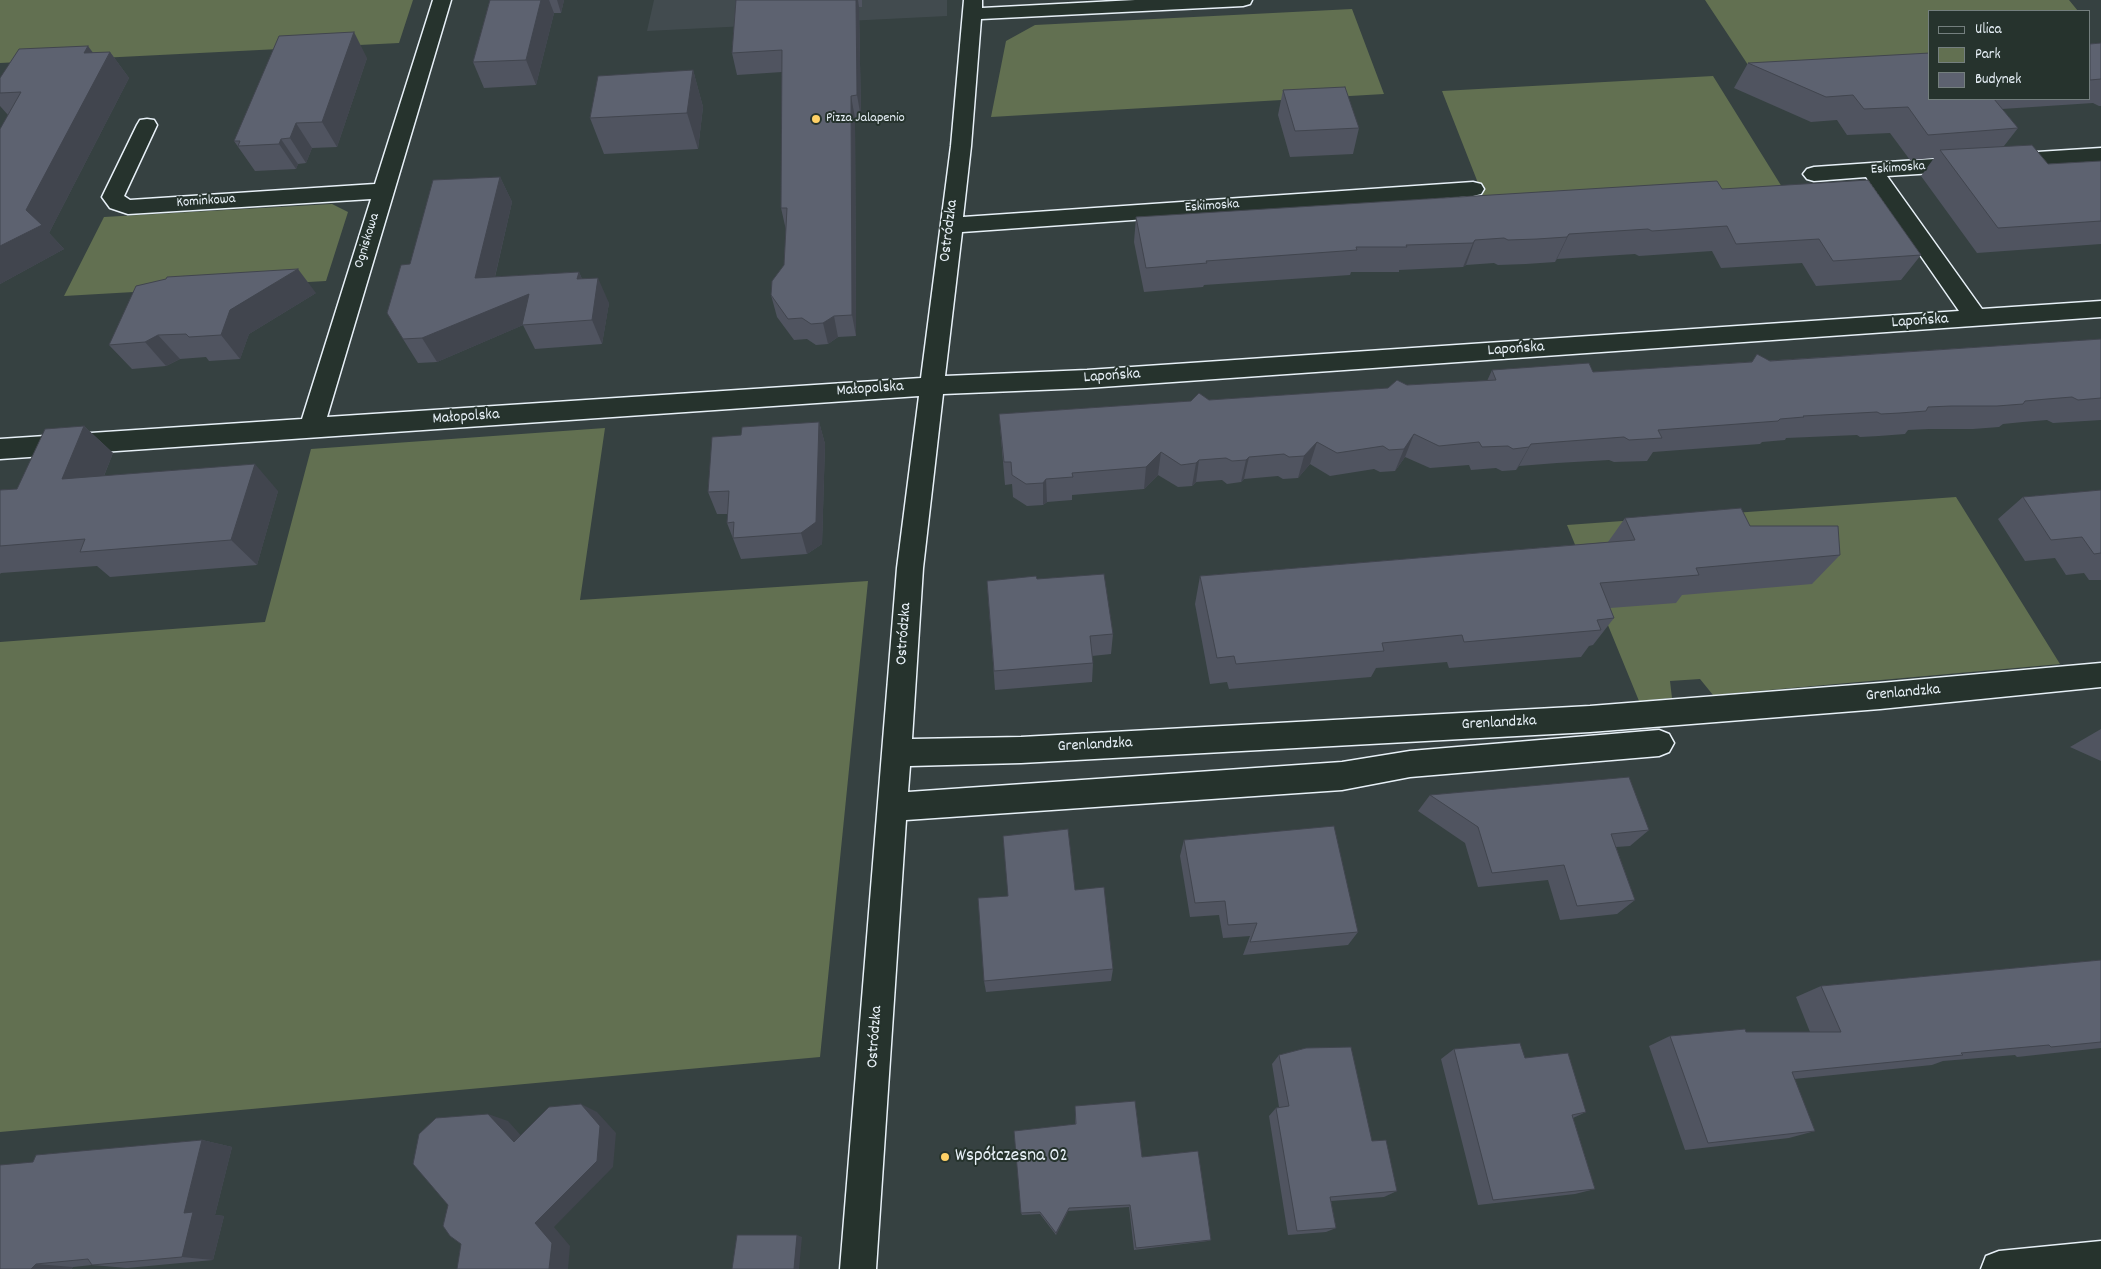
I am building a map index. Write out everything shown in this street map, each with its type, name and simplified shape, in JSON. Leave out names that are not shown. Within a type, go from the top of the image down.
[{"type":"street","name":"Ogniskowa","points":[[311,429],[442,0]]},
{"type":"street","points":[[972,7],[1243,0]]},
{"type":"street","name":"Ostródzka","points":[[858,1269],[910,568],[961,146],[972,7]]},
{"type":"street","name":"Kominkowa","points":[[148,125],[113,197],[118,203],[128,207],[383,191]]},
{"type":"street","name":"Eskimoska","points":[[1814,174],[2101,155]]},
{"type":"street","points":[[1872,170],[1976,318]]},
{"type":"street","name":"Eskimoska","points":[[950,225],[1473,189]]},
{"type":"street","name":"Lapońska","points":[[931,386],[1087,379],[2101,309]]},
{"type":"street","name":"Małopolska","points":[[0,449],[931,386]]},
{"type":"street","name":"Grenlandzka","points":[[897,753],[1021,750],[1590,719],[1880,696],[2101,675]]},
{"type":"street","points":[[893,806],[1342,776],[1410,764],[1659,743]]},
{"type":"street","points":[[1999,1269],[2101,1259]]},
{"type":"shaded area","points":[[654,0],[947,0],[947,16],[647,31]]},
{"type":"green space","points":[[0,0],[413,0],[399,43],[0,63]]},
{"type":"green space","points":[[1705,0],[2069,0],[2077,10],[1928,10],[1928,65],[1754,74]]},
{"type":"green space","points":[[1352,9],[1384,94],[991,117],[1006,41],[1035,25]]},
{"type":"green space","points":[[1713,76],[1782,187],[1487,206],[1442,91]]},
{"type":"green space","points":[[332,204],[348,212],[326,281],[64,296],[104,217]]},
{"type":"green space","points":[[605,428],[580,600],[868,581],[820,1057],[0,1132],[0,642],[265,622],[311,449]]},
{"type":"green space","points":[[1956,497],[2060,664],[1713,695],[1700,679],[1670,681],[1672,698],[1639,701],[1567,525]]},
{"type":"building","points":[[490,0],[541,0],[526,60],[473,62]]},
{"type":"building","points":[[736,0],[856,0],[857,95],[851,96],[852,315],[834,316],[823,323],[811,324],[802,318],[788,319],[771,295],[772,281],[784,265],[787,208],[781,208],[782,50],[732,53]]},
{"type":"building","points":[[354,32],[322,122],[296,123],[290,138],[281,139],[279,144],[238,146],[240,141],[234,141],[279,36]]},
{"type":"building","points":[[2101,43],[2101,79],[2091,80],[2091,44]]},
{"type":"building","points":[[88,46],[84,53],[110,52],[26,210],[42,225],[0,246],[0,129],[21,92],[0,93],[0,78],[19,49]]},
{"type":"building","points":[[1928,53],[1928,100],[1995,100],[2018,128],[1928,135],[1908,107],[1864,109],[1853,95],[1826,97],[1748,63]]},
{"type":"building","points":[[693,70],[687,113],[590,118],[598,76]]},
{"type":"building","points":[[1345,87],[1359,128],[1295,131],[1283,90]]},
{"type":"building","points":[[2032,145],[2048,164],[2101,161],[2101,221],[1998,228],[1940,150]]},
{"type":"building","points":[[500,177],[475,278],[579,272],[577,279],[598,278],[592,320],[522,325],[529,294],[422,338],[403,339],[387,313],[401,265],[410,264],[433,180]]},
{"type":"building","points":[[1868,180],[1921,255],[1833,261],[1819,239],[1736,244],[1727,226],[1569,234],[1567,237],[1537,239],[1508,240],[1504,238],[1475,240],[1473,243],[1406,245],[1407,247],[1356,247],[1357,250],[1206,261],[1207,263],[1146,268],[1136,217],[1717,181],[1722,189]]},
{"type":"building","points":[[298,269],[230,310],[221,335],[189,337],[186,334],[158,335],[145,342],[109,345],[136,286],[166,279],[167,277]]},
{"type":"building","points":[[2101,339],[2101,398],[2078,400],[2072,397],[2025,401],[2023,404],[1997,406],[1928,407],[1926,411],[1900,413],[1881,414],[1877,412],[1803,416],[1780,419],[1778,421],[1658,430],[1662,438],[1629,440],[1624,437],[1531,444],[1529,447],[1513,449],[1508,446],[1482,447],[1479,442],[1439,446],[1414,434],[1404,449],[1389,450],[1383,446],[1337,453],[1317,442],[1304,456],[1289,457],[1284,454],[1249,457],[1246,460],[1232,461],[1226,458],[1199,460],[1196,463],[1181,465],[1161,452],[1146,467],[1072,473],[1073,477],[1046,479],[1043,483],[1026,484],[1012,475],[1011,462],[1004,462],[999,414],[1191,401],[1199,393],[1209,400],[1388,388],[1397,380],[1407,385],[1496,380],[1492,370],[1589,363],[1593,372],[1752,362],[1757,354],[1770,361]]},
{"type":"building","points":[[819,422],[816,522],[801,533],[733,538],[734,522],[727,523],[729,491],[708,492],[712,437],[741,435],[742,427]]},
{"type":"building","points":[[84,426],[62,479],[255,464],[231,540],[80,552],[85,539],[0,546],[0,490],[17,489],[45,429]]},
{"type":"building","points":[[2101,490],[2101,553],[2094,554],[2082,537],[2051,540],[2023,497]]},
{"type":"building","points":[[1741,508],[1750,526],[1838,526],[1840,555],[1696,568],[1699,575],[1600,583],[1614,618],[1597,620],[1601,630],[1464,642],[1462,635],[1382,643],[1384,651],[1236,664],[1234,656],[1217,658],[1200,576],[1635,540],[1625,518]]},
{"type":"building","points":[[1104,574],[1113,634],[1090,636],[1093,663],[994,671],[987,581],[1036,576],[1037,579]]},
{"type":"building","points":[[1629,777],[1649,830],[1611,834],[1635,900],[1577,906],[1564,865],[1492,873],[1478,827],[1430,795]]},
{"type":"building","points":[[1334,826],[1358,932],[1250,942],[1257,923],[1228,925],[1225,901],[1195,903],[1184,840]]},
{"type":"building","points":[[1068,829],[1075,890],[1104,887],[1113,969],[984,981],[978,898],[1008,896],[1003,836]]},
{"type":"building","points":[[2101,960],[2101,1042],[1961,1053],[1963,1055],[1792,1072],[1815,1131],[1708,1143],[1670,1036],[1745,1029],[1746,1032],[1841,1032],[1821,986]]},
{"type":"building","points":[[1520,1043],[1525,1058],[1568,1053],[1586,1112],[1572,1115],[1595,1189],[1493,1200],[1454,1049]]},
{"type":"building","points":[[1351,1047],[1372,1141],[1386,1140],[1397,1191],[1330,1197],[1336,1228],[1297,1231],[1276,1108],[1289,1106],[1279,1055],[1306,1048]]},
{"type":"building","points":[[1135,1101],[1142,1157],[1198,1151],[1211,1240],[1136,1248],[1130,1205],[1069,1208],[1056,1233],[1040,1212],[1021,1213],[1014,1131],[1076,1124],[1075,1106]]},
{"type":"building","points":[[581,1104],[600,1126],[597,1161],[535,1223],[552,1243],[549,1269],[457,1269],[461,1244],[450,1236],[443,1226],[448,1205],[413,1164],[419,1134],[436,1118],[488,1114],[514,1142],[549,1107]]},
{"type":"building","points":[[202,1140],[184,1213],[193,1212],[182,1257],[92,1265],[88,1259],[36,1264],[31,1269],[0,1269],[0,1165],[33,1162],[36,1155]]},
{"type":"building","points":[[737,1235],[797,1235],[794,1269],[732,1269]]},
{"type":"place","name":"Pizza Jalapenio","points":[[816,119]]},
{"type":"place","name":"Współczesna 02","points":[[945,1157]]}]
